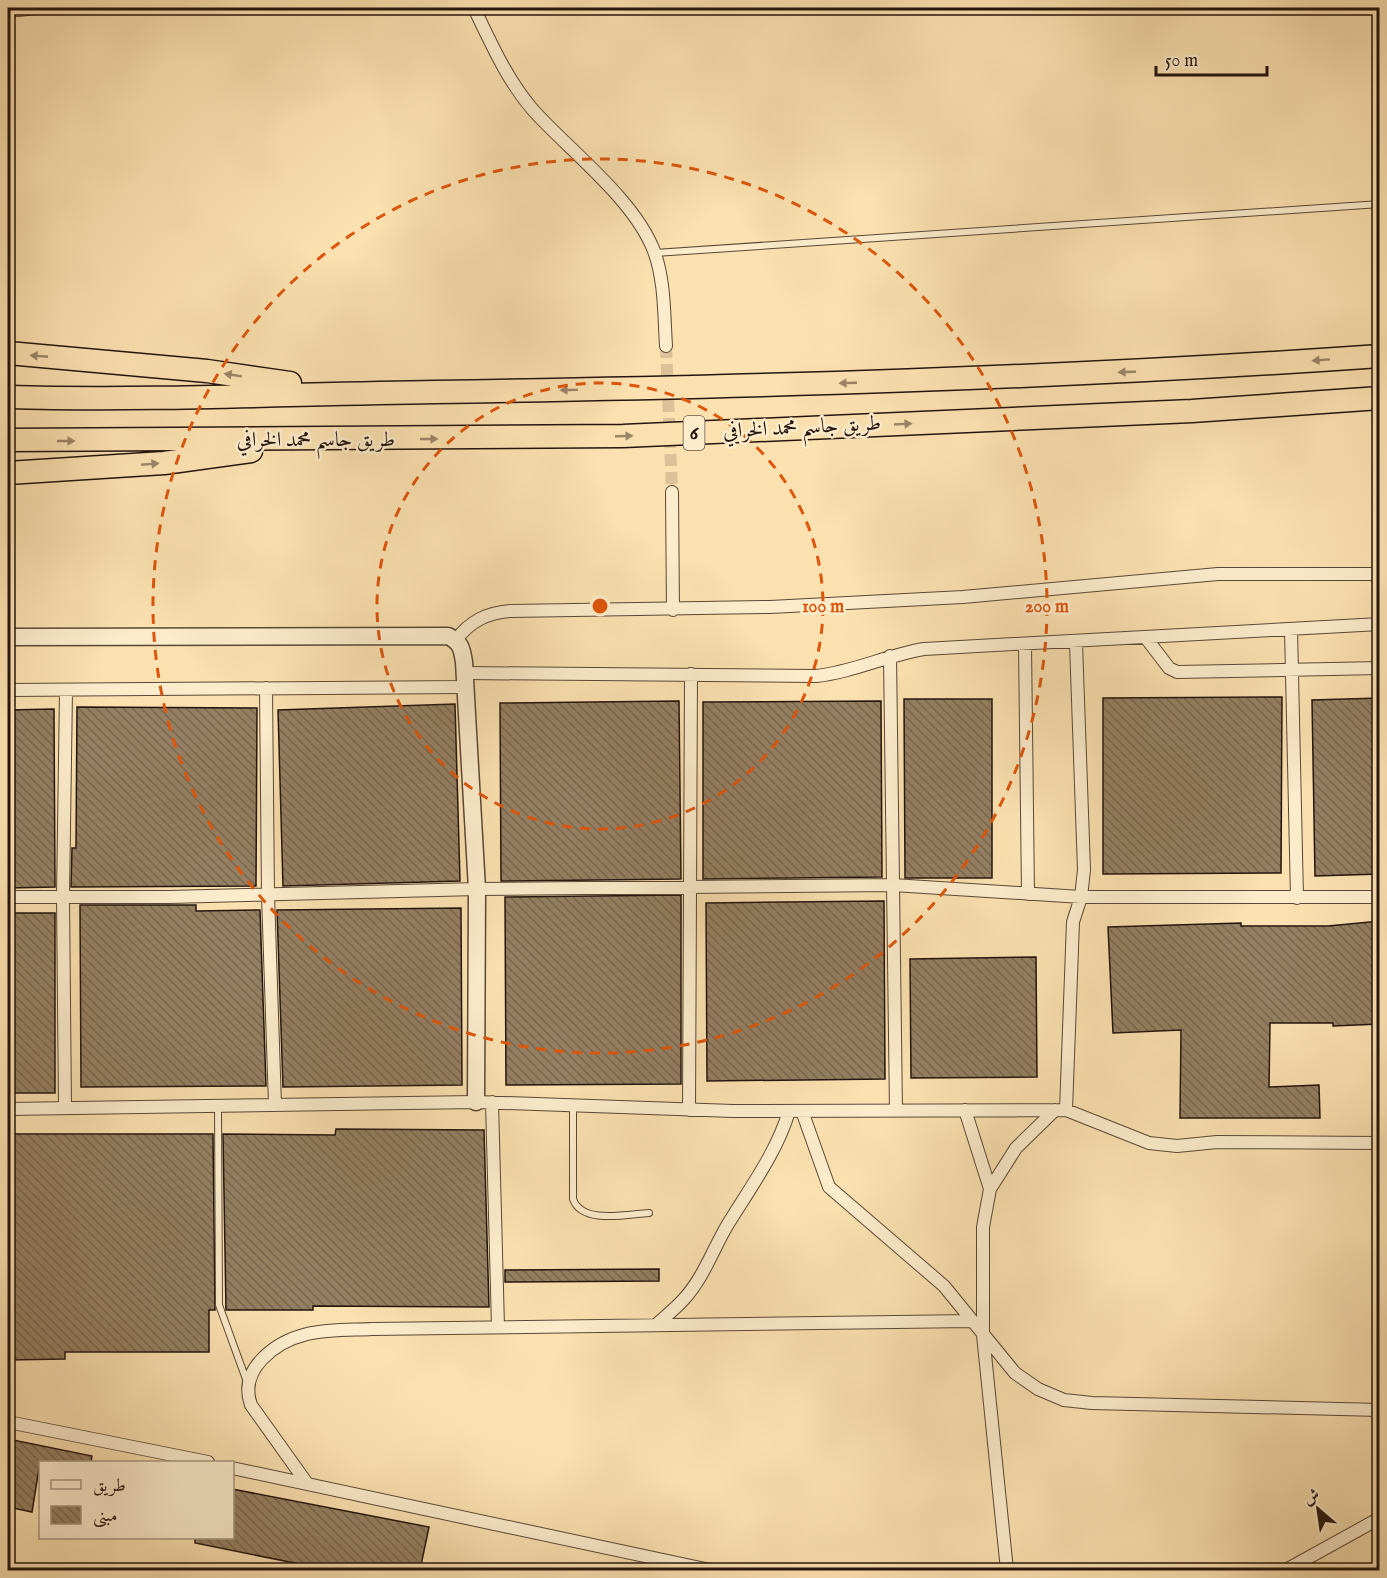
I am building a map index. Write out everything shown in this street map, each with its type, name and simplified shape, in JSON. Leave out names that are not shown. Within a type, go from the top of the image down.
[{"type":"highway","points":[[8,353],[207,371],[353,393]]},
{"type":"highway","name":"طريق جاسم محمد الخرافي","points":[[8,397],[353,393],[902,381],[1199,369],[1380,356]]},
{"type":"highway","name":"طريق جاسم محمد الخرافي","points":[[8,440],[310,440],[646,435],[1192,411],[1380,398]]},
{"type":"highway","points":[[8,473],[182,461],[310,440]]},
{"type":"street","points":[[474,8],[517,89],[637,219],[655,253],[661,281],[666,346]]},
{"type":"street","points":[[672,492],[673,610]]},
{"type":"street","points":[[456,640],[475,621],[501,611],[673,610],[963,597],[1218,574],[1380,574]]},
{"type":"street","points":[[8,690],[266,688],[691,674],[823,675],[858,668],[890,656],[924,649],[1076,643],[1380,624]]},
{"type":"street","points":[[1291,629],[1297,898]]},
{"type":"street","points":[[8,637],[448,636],[461,646],[477,889],[484,1102],[498,1327]]},
{"type":"street","points":[[1146,638],[1169,668],[1177,672],[1380,668]]},
{"type":"street","points":[[1007,1570],[983,1335],[983,1227],[990,1189],[1016,1148],[1061,1110],[1073,922],[1081,897],[1084,870],[1076,643]]},
{"type":"street","points":[[1025,645],[1028,894]]},
{"type":"street","points":[[890,656],[896,1111]]},
{"type":"street","points":[[689,1110],[691,674]]},
{"type":"street","points":[[266,688],[268,895],[275,1105]]},
{"type":"street","points":[[65,1108],[63,897],[66,690]]},
{"type":"street","points":[[8,897],[893,885],[1081,897],[1380,897]]},
{"type":"street","points":[[8,1109],[484,1102],[689,1110],[1061,1110],[1149,1143],[1168,1145],[1380,1143]]},
{"type":"street","points":[[965,1110],[990,1189]]},
{"type":"street","points":[[796,1111],[829,1187],[944,1286],[1015,1373],[1038,1389],[1064,1400],[1092,1403],[1380,1410]]},
{"type":"street","points":[[657,1324],[684,1299],[699,1279],[727,1226],[757,1180],[784,1128],[796,1111]]},
{"type":"street","points":[[306,1482],[251,1405],[248,1384],[260,1361],[285,1342],[307,1334],[372,1329],[972,1321]]},
{"type":"street","points":[[8,1422],[203,1461]]},
{"type":"street","points":[[234,1468],[710,1570]]},
{"type":"street","points":[[1286,1570],[1380,1518]]},
{"type":"lane","points":[[8,14],[68,8]]},
{"type":"lane","points":[[655,253],[1380,204]]},
{"type":"lane","points":[[218,1106],[219,1305],[248,1384]]},
{"type":"lane","points":[[573,1106],[573,1199],[577,1208],[591,1215],[649,1213]]},
{"type":"building","points":[[1282,697],[1281,873],[1103,874],[1103,698]]},
{"type":"building","points":[[1380,698],[1380,874],[1315,876],[1312,700]]},
{"type":"building","points":[[904,699],[992,699],[992,878],[905,878]]},
{"type":"building","points":[[679,701],[681,879],[501,881],[500,703]]},
{"type":"building","points":[[881,701],[882,877],[703,879],[703,702]]},
{"type":"building","points":[[455,704],[460,881],[283,886],[278,710]]},
{"type":"building","points":[[77,707],[257,708],[256,886],[71,887],[72,848],[76,848]]},
{"type":"building","points":[[54,709],[55,887],[8,888],[8,710]]},
{"type":"building","points":[[681,895],[681,1084],[506,1085],[505,897]]},
{"type":"building","points":[[884,901],[885,1079],[707,1081],[706,903]]},
{"type":"building","points":[[80,905],[196,905],[196,911],[260,910],[266,1086],[81,1087]]},
{"type":"building","points":[[461,908],[462,1085],[283,1087],[277,910]]},
{"type":"building","points":[[8,913],[55,913],[55,1093],[8,1093]]},
{"type":"building","points":[[1380,921],[1380,1024],[1333,1026],[1333,1023],[1270,1023],[1269,1087],[1319,1085],[1320,1118],[1180,1118],[1181,1030],[1113,1033],[1108,927],[1241,923],[1241,926],[1328,926]]},
{"type":"building","points":[[1036,957],[1037,1077],[911,1078],[910,959]]},
{"type":"building","points":[[336,1129],[484,1130],[489,1307],[313,1306],[313,1310],[226,1310],[223,1134],[335,1135]]},
{"type":"building","points":[[8,1134],[213,1134],[215,1310],[209,1310],[209,1352],[65,1352],[65,1359],[8,1360]]},
{"type":"building","points":[[659,1269],[659,1281],[505,1282],[505,1270]]},
{"type":"building","points":[[8,1439],[92,1456],[91,1461],[39,1461],[32,1512],[8,1507]]},
{"type":"building","points":[[234,1489],[429,1527],[420,1570],[329,1570],[195,1543],[195,1539],[234,1539]]},
{"type":"tunnel","points":[[666,346],[672,492]]}]
